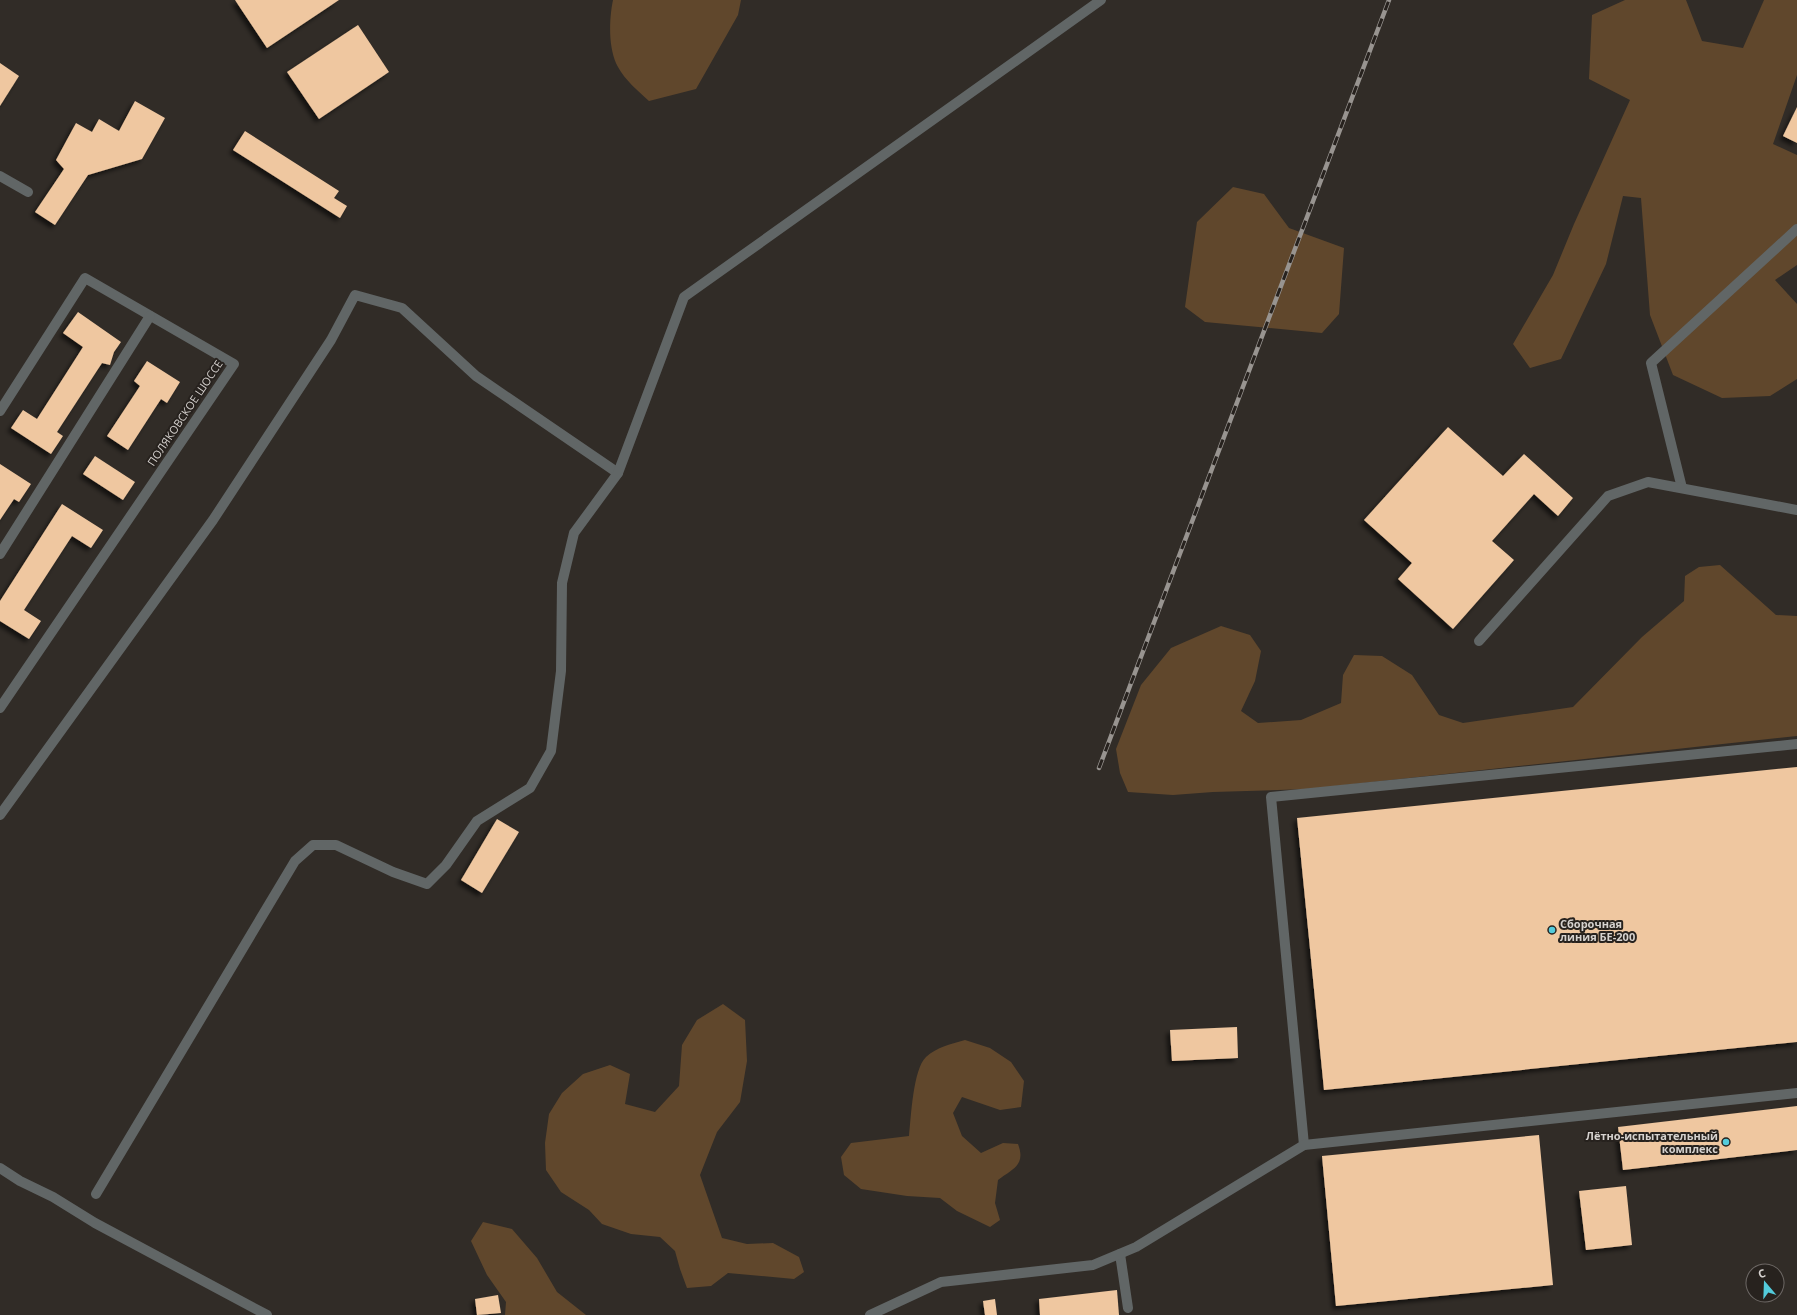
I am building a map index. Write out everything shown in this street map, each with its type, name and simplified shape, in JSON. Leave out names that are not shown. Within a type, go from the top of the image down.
[{"type":"street","points":[[96,1194],[296,861],[313,845],[336,845],[393,872],[427,884],[446,865],[477,821],[530,788],[551,751],[561,671],[562,583],[574,533],[618,473],[684,297],[1101,0]]},
{"type":"street","points":[[0,176],[28,192]]},
{"type":"street","points":[[1682,488],[1651,363],[1797,229]]},
{"type":"street","name":"ПОЛЯКОВСКОЕ ШОССЕ","points":[[0,411],[85,278],[234,364],[0,708]]},
{"type":"street","points":[[0,815],[212,520],[331,340],[355,295],[402,308],[476,376],[618,473]]},
{"type":"street","points":[[0,554],[150,316]]},
{"type":"street","points":[[1479,641],[1608,496],[1648,482],[1797,510]]},
{"type":"street","points":[[1304,1145],[1271,797],[1797,744]]},
{"type":"street","points":[[870,1315],[878,1313],[941,1282],[1093,1266],[1143,1243],[1304,1145],[1797,1092]]},
{"type":"street","points":[[0,1168],[20,1181],[53,1197],[95,1223],[267,1315]]},
{"type":"street","points":[[1120,1254],[1128,1308]]},
{"type":"shaded area","points":[[613,0],[741,0],[738,15],[696,89],[649,101],[624,76],[618,67],[612,52],[610,34]]},
{"type":"shaded area","points":[[1625,0],[1686,0],[1702,41],[1743,48],[1764,0],[1797,0],[1797,75],[1773,144],[1797,155],[1797,265],[1775,280],[1797,304],[1797,379],[1770,396],[1722,398],[1673,375],[1650,315],[1641,198],[1623,196],[1606,264],[1561,359],[1530,368],[1513,344],[1553,275],[1574,224],[1630,100],[1589,79],[1592,15]]},
{"type":"shaded area","points":[[1233,187],[1264,194],[1289,228],[1344,248],[1339,314],[1322,333],[1205,322],[1185,307],[1197,222]]},
{"type":"shaded area","points":[[1720,565],[1776,615],[1797,616],[1797,736],[1308,789],[1213,792],[1173,795],[1128,792],[1120,773],[1116,749],[1141,685],[1171,648],[1221,626],[1250,635],[1261,651],[1255,681],[1241,711],[1258,723],[1301,720],[1341,703],[1343,675],[1354,655],[1382,656],[1412,675],[1439,715],[1463,723],[1573,707],[1642,637],[1684,601],[1685,576],[1699,567]]},
{"type":"shaded area","points":[[723,1004],[745,1020],[747,1061],[740,1102],[717,1132],[700,1175],[722,1238],[747,1244],[773,1243],[799,1257],[804,1272],[794,1279],[728,1273],[711,1286],[687,1288],[675,1251],[660,1237],[631,1234],[602,1224],[589,1210],[561,1192],[546,1170],[545,1143],[549,1114],[562,1093],[583,1074],[610,1065],[630,1074],[625,1104],[655,1112],[679,1086],[682,1045],[697,1020]]},
{"type":"shaded area","points":[[965,1040],[990,1048],[1011,1062],[1024,1081],[1021,1107],[1000,1110],[962,1097],[953,1113],[962,1136],[981,1153],[1003,1143],[1018,1144],[1020,1157],[1017,1166],[998,1180],[995,1203],[1000,1220],[990,1227],[957,1211],[940,1198],[907,1196],[861,1189],[844,1175],[841,1157],[851,1143],[909,1136],[913,1094],[918,1072],[922,1063],[926,1057],[944,1046]]},
{"type":"shaded area","points":[[483,1222],[512,1229],[537,1258],[557,1292],[586,1315],[505,1315],[506,1302],[487,1275],[471,1241]]},
{"type":"building","points":[[235,0],[339,0],[267,48]]},
{"type":"building","points":[[358,25],[389,72],[319,119],[287,72]]},
{"type":"building","points":[[0,63],[19,76],[0,106]]},
{"type":"building","points":[[135,101],[165,118],[142,159],[88,175],[55,225],[35,212],[64,169],[56,160],[76,123],[92,132],[99,119],[119,131]]},
{"type":"building","points":[[1797,107],[1797,143],[1783,136]]},
{"type":"building","points":[[245,131],[339,191],[334,198],[347,206],[340,218],[233,150]]},
{"type":"building","points":[[78,312],[121,342],[114,352],[110,365],[102,363],[57,432],[63,436],[51,454],[11,428],[23,410],[37,419],[83,347],[63,333]]},
{"type":"building","points":[[147,361],[180,382],[167,403],[161,399],[128,450],[107,436],[140,386],[134,381]]},
{"type":"building","points":[[1448,427],[1503,476],[1524,454],[1573,498],[1558,516],[1534,494],[1492,541],[1514,560],[1453,629],[1398,579],[1412,563],[1364,520]]},
{"type":"building","points":[[95,456],[135,482],[123,500],[83,474]]},
{"type":"building","points":[[0,464],[31,484],[19,502],[14,499],[0,520]]},
{"type":"building","points":[[62,504],[103,530],[91,548],[72,536],[24,610],[41,621],[29,639],[0,621],[0,601]]},
{"type":"building","name":"Сборочная линия БЕ-200","points":[[1797,767],[1797,1042],[1324,1090],[1297,818]]},
{"type":"building","points":[[497,819],[519,832],[482,893],[461,880]]},
{"type":"building","points":[[1237,1027],[1238,1058],[1172,1061],[1170,1030]]},
{"type":"building","points":[[1797,1106],[1797,1150],[1623,1170],[1618,1127]]},
{"type":"building","points":[[1539,1135],[1553,1285],[1336,1306],[1322,1156]]},
{"type":"building","points":[[1626,1186],[1632,1245],[1586,1250],[1579,1191]]},
{"type":"building","points":[[1117,1290],[1119,1315],[1040,1315],[1039,1299]]},
{"type":"building","points":[[498,1295],[501,1313],[477,1315],[475,1299]]},
{"type":"building","points":[[995,1299],[997,1315],[985,1315],[983,1301]]},
{"type":"railway","points":[[1099,768],[1389,0]]},
{"type":"place","name":"Сборочная линия БЕ-200","points":[[1552,930]]},
{"type":"place","name":"Лётно-испытательный комплекс","points":[[1726,1142]]}]
